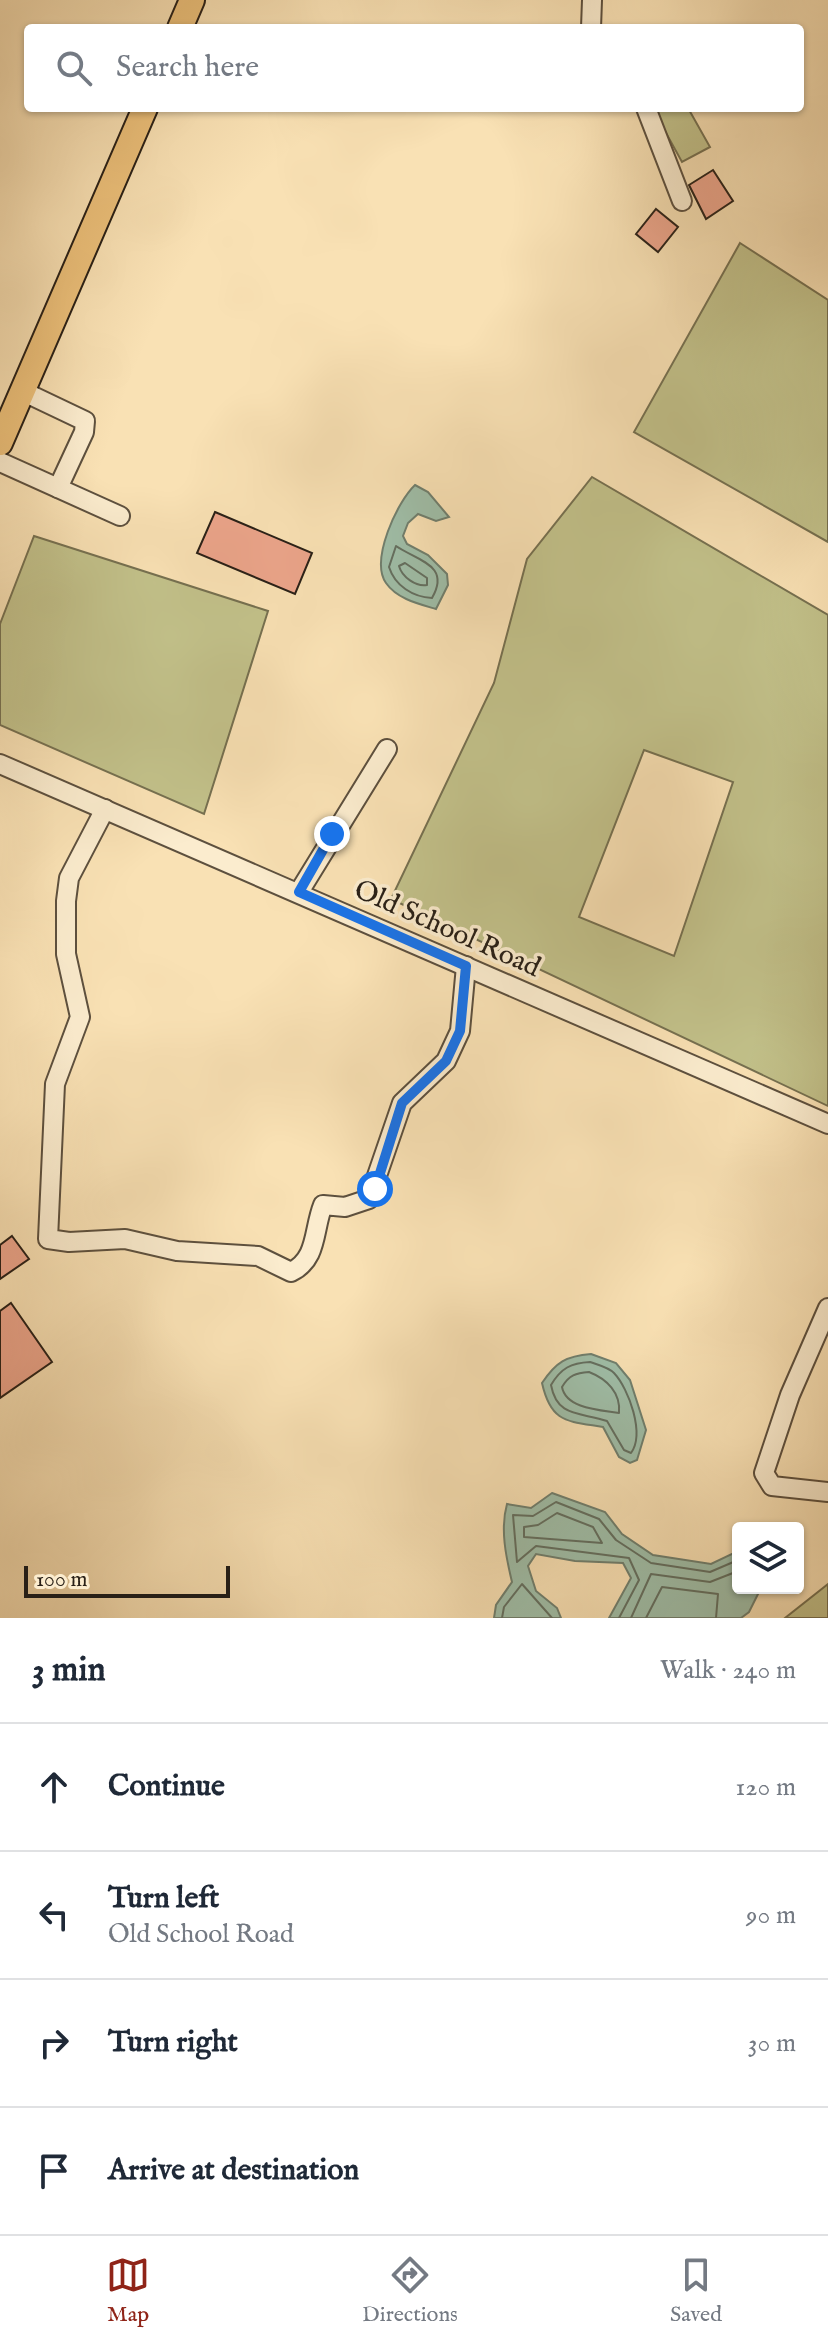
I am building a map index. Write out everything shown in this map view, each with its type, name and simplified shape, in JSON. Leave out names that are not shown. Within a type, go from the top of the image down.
[{"type":"main road","points":[[182,24],[192,0]]},
{"type":"main road","points":[[0,443],[143,112]]},
{"type":"street","points":[[591,24],[592,0]]},
{"type":"street","points":[[648,112],[682,201]]},
{"type":"street","points":[[22,391],[85,421],[84,432],[58,488]]},
{"type":"street","points":[[0,462],[120,516]]},
{"type":"street","points":[[299,892],[387,749]]},
{"type":"street","name":"Old School Road","points":[[0,764],[828,1124]]},
{"type":"street","points":[[105,809],[69,878],[66,954],[80,1017],[55,1084],[48,1239],[69,1242],[125,1239],[177,1251],[258,1256],[291,1272],[301,1267],[311,1257],[323,1205],[345,1207],[369,1199],[402,1103],[446,1061],[460,1031],[466,966]]},
{"type":"street","points":[[828,1308],[790,1395],[764,1473],[772,1486],[828,1492]]},
{"type":"shaded area","points":[[690,112],[710,147],[682,162],[655,113]]},
{"type":"shaded area","points":[[740,243],[828,300],[828,542],[634,432]]},
{"type":"shaded area","points":[[592,477],[828,615],[828,1106],[391,899],[494,683],[527,559]],"holes":[[[644,750],[733,782],[674,956],[579,917]]]},
{"type":"shaded area","points":[[34,536],[268,611],[204,814],[0,725],[0,624]]},
{"type":"shaded area","points":[[828,1584],[828,1618],[785,1618]]},
{"type":"water","points":[[415,485],[428,492],[449,517],[436,521],[418,514],[408,523],[403,536],[407,544],[428,555],[447,574],[448,585],[436,609],[396,593],[386,583],[382,573],[383,546],[388,532],[401,504]]},
{"type":"water","points":[[591,1354],[616,1363],[630,1380],[646,1430],[637,1460],[630,1463],[619,1457],[603,1427],[562,1418],[550,1406],[546,1396],[542,1383],[557,1365],[575,1356]]},
{"type":"water","points":[[552,1493],[605,1512],[622,1534],[653,1555],[711,1564],[732,1554],[732,1594],[758,1594],[749,1612],[741,1618],[609,1618],[631,1578],[623,1563],[575,1561],[536,1554],[528,1566],[536,1591],[557,1608],[561,1618],[494,1618],[496,1605],[512,1582],[504,1533],[507,1504],[531,1508]]},
{"type":"building","points":[[713,170],[733,201],[706,219],[689,185]]},
{"type":"building","points":[[656,209],[678,227],[658,252],[636,234]]},
{"type":"building","points":[[215,512],[312,553],[295,594],[197,553]]},
{"type":"building","points":[[12,1236],[29,1259],[0,1279],[0,1245]]},
{"type":"building","points":[[11,1303],[52,1362],[0,1398],[0,1311]]},
{"type":"route","points":[[332,834],[299,892],[466,966],[460,1031],[446,1061],[402,1103],[393,1123],[375,1189]]}]
